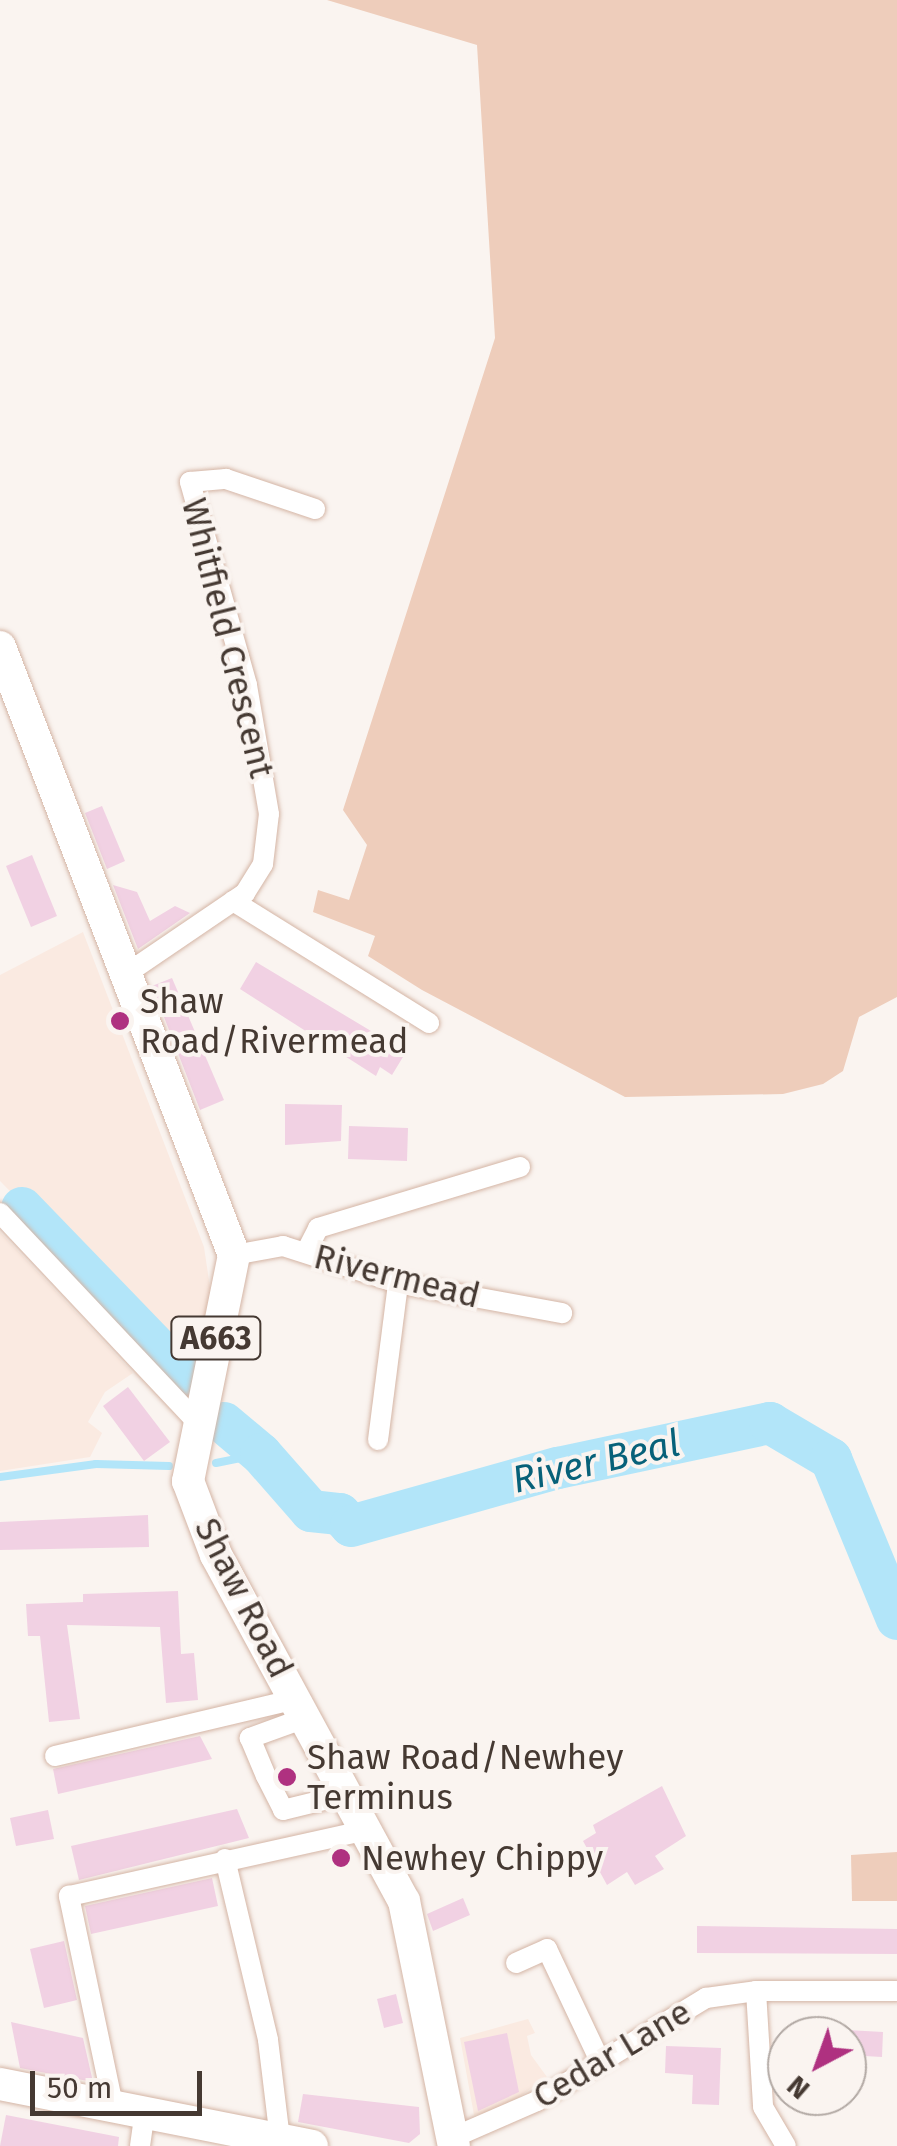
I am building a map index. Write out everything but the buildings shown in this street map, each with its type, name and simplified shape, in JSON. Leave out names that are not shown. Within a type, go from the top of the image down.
[{"type":"main road","points":[[0,647],[234,1255]]},
{"type":"main road","name":"Shaw Road","points":[[234,1255],[188,1481],[204,1530],[404,1901],[453,2142]]},
{"type":"main road","points":[[0,2084],[129,2107],[296,2144]]},
{"type":"street","name":"Whitfield Crescent","points":[[126,974],[233,901],[263,864],[270,814],[248,684],[190,482],[226,479],[315,510]]},
{"type":"street","points":[[233,901],[429,1023]]},
{"type":"street","points":[[306,1252],[318,1228],[520,1167]]},
{"type":"street","points":[[0,1213],[198,1422]]},
{"type":"street","name":"Rivermead","points":[[234,1255],[258,1246],[306,1252],[398,1283],[562,1313]]},
{"type":"street","points":[[378,1440],[398,1283]]},
{"type":"street","points":[[54,1756],[301,1709]]},
{"type":"street","points":[[301,1709],[250,1738],[283,1810],[344,1795]]},
{"type":"street","points":[[140,2146],[69,1896],[363,1831]]},
{"type":"street","points":[[225,1859],[296,2144]]},
{"type":"street","points":[[516,1963],[547,1949],[599,2059]]},
{"type":"street","points":[[756,1991],[763,2106],[786,2146]]},
{"type":"street","name":"Cedar Lane","points":[[453,2142],[537,2101],[692,2004],[756,1991],[897,1991]]},
{"type":"shaded area","points":[[327,0],[897,0],[897,997],[859,1017],[843,1071],[823,1084],[783,1094],[625,1097],[422,990],[368,956],[375,936],[313,912],[318,890],[349,900],[367,845],[343,810],[495,338],[477,45]]},
{"type":"shaded area","points":[[83,932],[204,1247],[211,1294],[190,1374],[0,1181],[0,975]]},
{"type":"shaded area","points":[[0,1232],[133,1373],[105,1392],[88,1422],[102,1433],[90,1457],[0,1471]]},
{"type":"shaded area","points":[[897,1852],[897,1901],[852,1901],[851,1855]]},
{"type":"shaded area","points":[[528,2019],[535,2033],[527,2036],[531,2055],[547,2077],[502,2109],[474,2115],[460,2038]]},
{"type":"waterway","name":"River Beal","points":[[22,1208],[185,1377]]},
{"type":"waterway","name":"River Beal","points":[[224,1423],[261,1454],[311,1511],[340,1514],[351,1526],[558,1468],[770,1423],[831,1459],[897,1619]]},
{"type":"waterway","points":[[216,1463],[261,1454]]},
{"type":"waterway","points":[[0,1477],[96,1464],[169,1466]]},
{"type":"place","name":"Shaw Road/Rivermead","points":[[120,1021]]},
{"type":"place","name":"Shaw Road/Newhey Terminus","points":[[287,1777]]},
{"type":"place","name":"Newhey Chippy","points":[[341,1858]]}]
